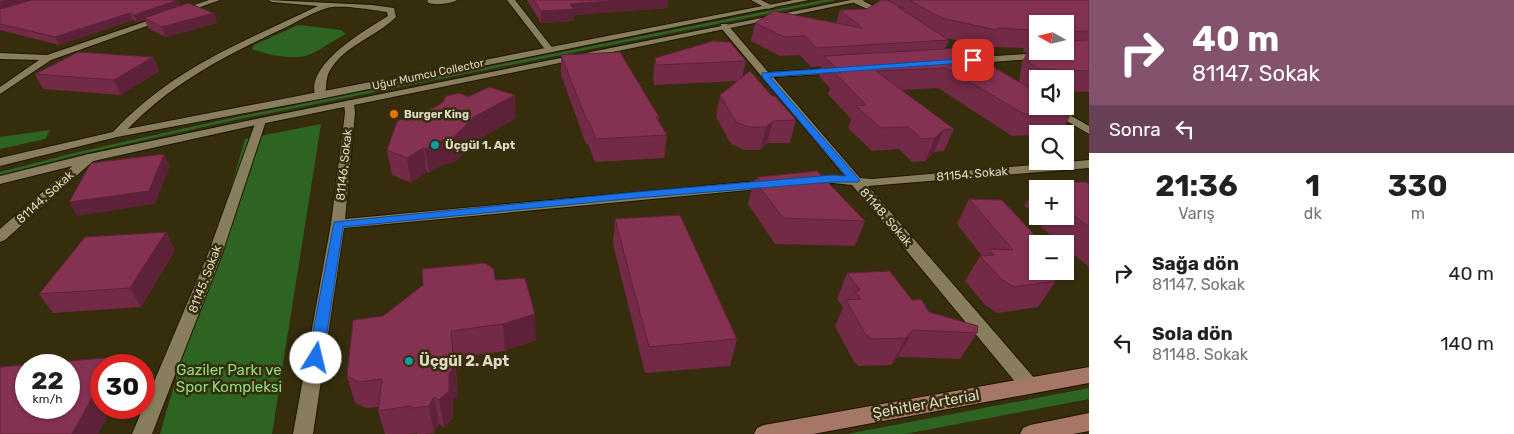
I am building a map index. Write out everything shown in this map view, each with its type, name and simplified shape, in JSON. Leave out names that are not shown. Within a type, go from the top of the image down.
[{"type":"main road","name":"Şehitler Arterial","points":[[764,434],[1089,375]]},
{"type":"main road","points":[[1030,434],[1089,422]]},
{"type":"street","points":[[0,91],[48,58],[216,0]]},
{"type":"street","points":[[272,0],[391,10],[392,17],[335,58],[323,72],[319,89],[320,96]]},
{"type":"street","points":[[431,2],[453,0]]},
{"type":"street","points":[[511,0],[550,50]]},
{"type":"street","points":[[755,0],[771,7]]},
{"type":"street","name":"Uğur Mumcu Collector","points":[[0,162],[117,134],[320,96],[805,0]]},
{"type":"street","points":[[859,1],[884,12],[900,22]]},
{"type":"street","name":"Uğur Mumcu Collector","points":[[0,180],[89,158],[261,121],[724,26],[859,1]]},
{"type":"street","points":[[117,134],[145,105],[203,65],[327,5]]},
{"type":"street","name":"81148. Sokak","points":[[724,26],[1029,385]]},
{"type":"street","points":[[0,56],[48,58]]},
{"type":"street","points":[[980,69],[961,60],[1029,56]]},
{"type":"street","points":[[765,75],[851,69]]},
{"type":"street","name":"81146. Sokak","points":[[303,434],[338,224],[350,113],[349,103]]},
{"type":"street","points":[[1061,115],[1089,131]]},
{"type":"street","name":"81145. Sokak","points":[[142,434],[215,254],[261,121]]},
{"type":"street","name":"81144. Sokak","points":[[0,237],[89,158]]},
{"type":"street","name":"81154. Sokak","points":[[338,224],[833,178],[872,183],[1089,164]]},
{"type":"green space","points":[[823,0],[836,0],[235,120],[77,155],[0,175],[0,172],[74,153],[231,118]]},
{"type":"green space","points":[[298,25],[341,30],[346,34],[305,56],[282,56],[252,49],[254,45]]},
{"type":"green space","name":"Gaziler Parkı ve Spor Kompleksi","points":[[321,124],[272,434],[160,434],[245,139]]},
{"type":"green space","points":[[50,130],[45,139],[0,149],[0,137]]},
{"type":"green space","points":[[1089,388],[1089,399],[905,434],[847,434]]},
{"type":"building","points":[[32,0],[178,0],[134,15],[130,13],[55,37],[0,24],[0,9]]},
{"type":"building","points":[[534,0],[622,0],[570,4],[574,9],[541,11]]},
{"type":"building","points":[[881,0],[887,0],[905,9],[898,7],[949,40],[816,48],[805,36],[784,37],[755,23],[774,11],[862,28],[840,10],[867,9]]},
{"type":"building","points":[[909,0],[1089,0],[1089,31],[1074,32],[1074,15],[1029,15],[1029,30],[997,28],[996,30],[942,18]]},
{"type":"building","points":[[188,3],[214,13],[162,27],[144,18]]},
{"type":"building","points":[[1089,40],[1089,71],[1040,69],[1029,63],[1029,60],[1074,60],[1074,41]]},
{"type":"building","points":[[713,41],[730,42],[746,61],[656,65],[655,58]]},
{"type":"building","points":[[961,48],[1029,88],[1029,114],[1024,114],[946,68],[876,71],[954,129],[944,129],[935,138],[922,139],[908,127],[881,128],[856,106],[866,105],[835,73],[841,73],[824,56]]},
{"type":"building","points":[[78,52],[153,57],[114,80],[35,74]]},
{"type":"building","points":[[620,52],[659,117],[656,117],[667,135],[596,139],[561,55]]},
{"type":"building","points":[[750,71],[796,120],[773,121],[766,127],[749,127],[736,122],[720,95]]},
{"type":"building","points":[[489,87],[515,95],[474,117],[454,137],[439,141],[425,149],[423,148],[407,158],[387,150],[399,120],[412,118],[437,106],[443,102],[446,96],[460,93],[468,97]]},
{"type":"building","points":[[164,154],[149,191],[69,202],[91,163]]},
{"type":"building","points":[[817,171],[865,221],[783,218],[754,180],[760,179],[758,177]]},
{"type":"building","points":[[1074,182],[1086,182],[1089,184],[1089,227],[1074,216]]},
{"type":"building","points":[[969,199],[1002,200],[1035,235],[1029,235],[1029,280],[1056,281],[1014,287],[1001,279],[980,256],[994,255],[989,249],[1013,250]]},
{"type":"building","points":[[680,215],[737,339],[649,347],[615,219]]},
{"type":"building","points":[[166,232],[130,288],[39,294],[85,237]]},
{"type":"building","name":"Üçgül 2. Apt","points":[[485,263],[494,269],[495,280],[525,278],[535,314],[503,324],[451,331],[454,366],[449,374],[449,391],[439,400],[434,397],[429,406],[413,408],[410,406],[378,411],[382,379],[358,382],[347,376],[353,320],[383,316],[423,285],[422,269]]},
{"type":"building","points":[[890,271],[912,300],[921,299],[929,312],[978,326],[977,333],[913,330],[906,338],[872,339],[866,335],[846,300],[861,299],[855,291],[860,290],[847,273]]},
{"type":"building","points":[[90,359],[90,402],[72,434],[0,434],[0,367],[15,366],[15,419],[80,419],[80,360]]},
{"type":"place","name":"Burger King","points":[[394,114]]},
{"type":"place","name":"Üçgül 1. Apt","points":[[435,145]]},
{"type":"place","name":"Üçgül 2. Apt","points":[[409,361]]},
{"type":"route","points":[[316,358],[338,224],[833,178],[854,180],[765,75],[973,60]]}]
